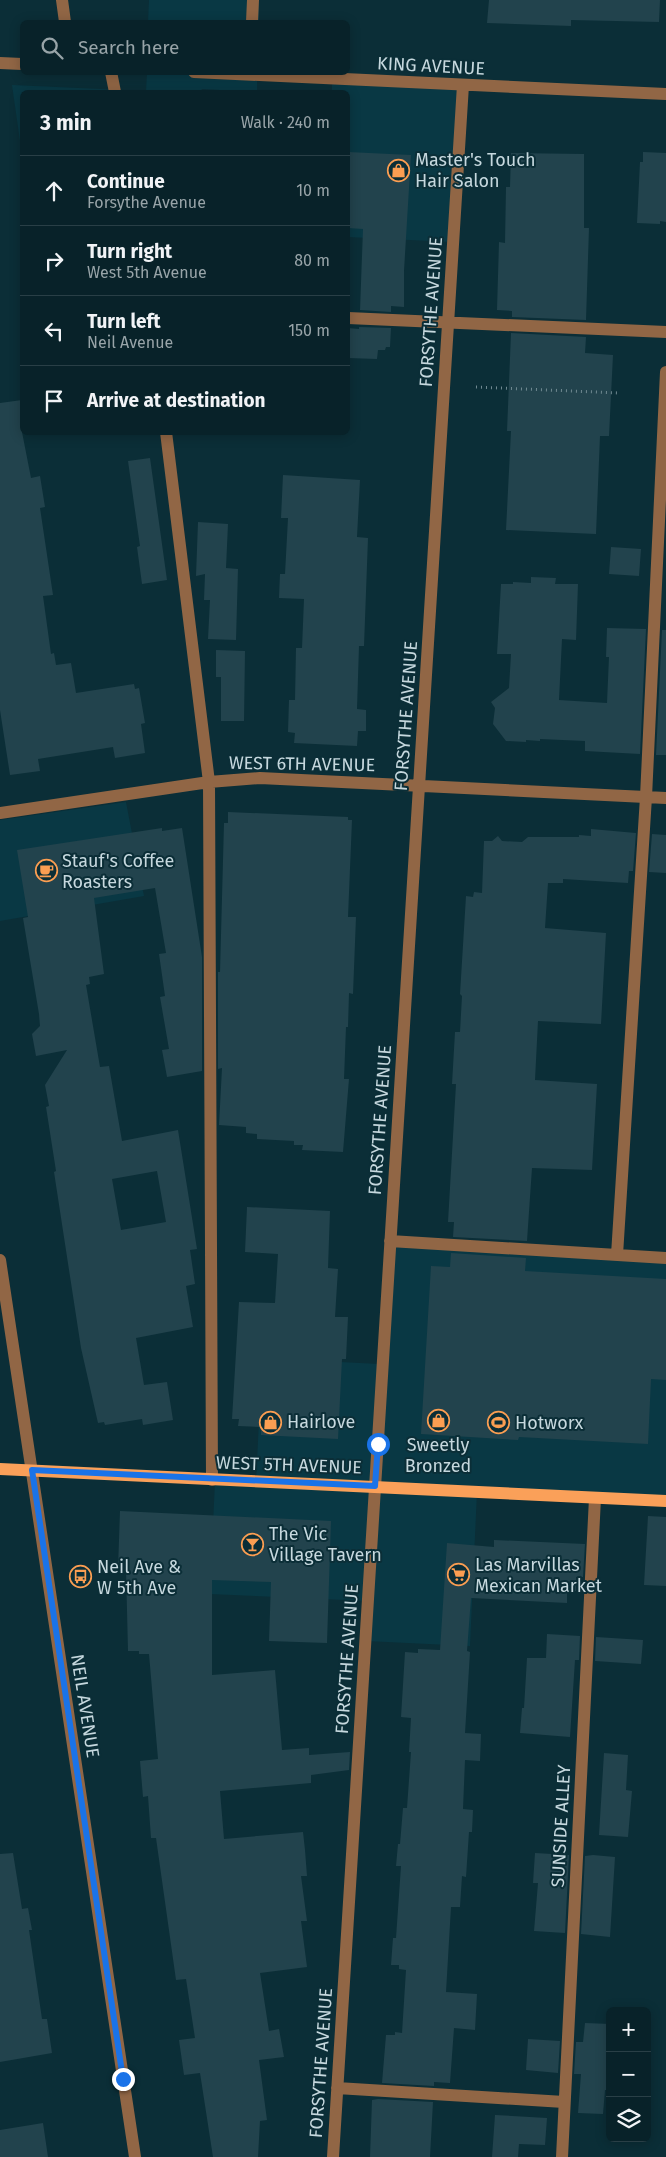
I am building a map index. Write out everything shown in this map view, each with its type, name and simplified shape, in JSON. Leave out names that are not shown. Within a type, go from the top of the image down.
[{"type":"main road","name":"WEST 5TH AVENUE","points":[[0,1469],[666,1501]]},
{"type":"street","points":[[62,0],[65,20]]},
{"type":"street","points":[[252,20],[253,0]]},
{"type":"street","points":[[0,63],[20,64]]},
{"type":"street","points":[[112,75],[115,90]]},
{"type":"street","name":"KING AVENUE","points":[[268,75],[666,94]]},
{"type":"street","name":"FORSYTHE AVENUE","points":[[333,2157],[463,85]]},
{"type":"street","points":[[350,318],[666,332]]},
{"type":"street","points":[[617,1255],[646,797],[666,372]]},
{"type":"street","points":[[166,435],[209,782],[212,1480]]},
{"type":"street","name":"WEST 6TH AVENUE","points":[[0,813],[209,782],[260,778],[419,784],[666,798]]},
{"type":"street","points":[[390,1242],[666,1258]]},
{"type":"street","name":"NEIL AVENUE","points":[[0,1260],[135,2157]]},
{"type":"street","name":"SUNSIDE ALLEY","points":[[562,2157],[595,1498]]},
{"type":"street","points":[[337,2088],[564,2102]]},
{"type":"path","points":[[476,388],[619,394]]},
{"type":"shaded area","points":[[149,0],[259,0],[259,20],[148,20]]},
{"type":"shaded area","points":[[147,75],[257,75],[257,90],[146,90]]},
{"type":"shaded area","points":[[332,83],[459,89],[451,242],[350,237],[350,90],[332,90]]},
{"type":"shaded area","points":[[12,85],[124,90],[20,90],[20,141]]},
{"type":"shaded area","points":[[126,802],[144,896],[0,921],[0,820]]},
{"type":"shaded area","points":[[390,1241],[666,1258],[666,1501],[477,1492],[470,1646],[366,1641],[368,1601],[210,1594],[215,1480],[256,1482],[262,1358],[379,1364]]},
{"type":"building","points":[[489,0],[660,0],[659,22],[571,20],[571,26],[487,23]]},
{"type":"building","points":[[350,152],[411,155],[404,271],[404,307],[391,306],[391,312],[360,310],[363,229],[350,228]]},
{"type":"building","points":[[643,152],[666,153],[666,222],[660,221],[660,224],[637,223],[640,162],[643,162]]},
{"type":"building","points":[[511,153],[584,154],[584,228],[589,228],[586,320],[512,317],[512,311],[497,310],[499,242],[505,243],[506,187],[510,187]]},
{"type":"building","points":[[359,327],[391,328],[390,347],[386,347],[385,350],[378,350],[377,359],[350,358],[350,328],[359,329]]},
{"type":"building","points":[[511,333],[586,337],[585,353],[613,355],[609,436],[600,436],[596,534],[506,530],[511,431],[507,431]]},
{"type":"building","points":[[20,400],[20,435],[23,435],[31,478],[40,476],[45,507],[40,508],[53,595],[43,596],[51,654],[54,653],[56,665],[71,663],[76,693],[134,684],[135,689],[139,688],[145,723],[141,724],[145,753],[115,758],[113,747],[38,759],[40,771],[10,775],[0,710],[0,403]]},
{"type":"building","points":[[150,458],[167,580],[142,584],[137,547],[140,546],[128,461]]},
{"type":"building","points":[[283,475],[360,480],[357,537],[368,538],[364,646],[359,646],[357,709],[366,710],[366,731],[358,731],[357,746],[294,743],[295,733],[288,732],[289,700],[295,700],[296,648],[302,648],[304,599],[279,598],[280,574],[285,574],[288,518],[281,518]]},
{"type":"building","points":[[198,522],[228,524],[226,568],[238,569],[236,640],[208,639],[210,600],[204,600],[205,574],[196,576]]},
{"type":"building","points":[[611,547],[641,549],[639,576],[609,574]]},
{"type":"building","points":[[531,577],[556,578],[555,584],[578,584],[576,640],[562,639],[559,700],[607,703],[609,657],[606,657],[607,628],[646,629],[640,754],[585,751],[585,741],[540,739],[540,741],[526,740],[526,742],[506,741],[493,724],[495,708],[491,702],[509,688],[511,654],[497,654],[501,584],[513,584],[513,582],[531,583]]},
{"type":"building","points":[[662,630],[666,630],[666,755],[656,755]]},
{"type":"building","points":[[216,650],[245,651],[244,721],[221,721],[221,677],[216,677]]},
{"type":"building","points":[[228,812],[348,817],[348,820],[352,820],[348,917],[356,917],[353,994],[349,993],[348,1027],[346,1027],[344,1079],[349,1079],[343,1152],[302,1150],[303,1145],[294,1145],[294,1141],[257,1139],[257,1134],[246,1133],[246,1127],[219,1125],[222,1068],[218,1069],[218,972],[220,972],[224,823],[228,823]]},
{"type":"building","points":[[162,828],[162,831],[182,828],[202,957],[202,1071],[167,1077],[162,1050],[169,1049],[160,997],[165,996],[159,954],[166,953],[155,888],[94,898],[104,974],[89,977],[90,984],[86,985],[100,1067],[109,1066],[122,1141],[178,1130],[197,1249],[190,1250],[195,1284],[186,1286],[193,1327],[136,1338],[144,1385],[167,1382],[173,1420],[143,1425],[142,1419],[105,1425],[104,1422],[98,1423],[81,1348],[46,1107],[49,1106],[45,1085],[67,1050],[36,1056],[32,1034],[40,1026],[39,1014],[23,918],[28,917],[17,850]],"holes":[[[157,1171],[166,1222],[121,1230],[112,1179]]]},
{"type":"building","points":[[591,829],[636,833],[633,871],[629,871],[628,883],[563,879],[563,883],[548,883],[545,928],[606,933],[601,1024],[538,1021],[535,1080],[597,1084],[592,1170],[532,1168],[527,1241],[453,1237],[454,1222],[448,1222],[456,1084],[452,1084],[455,1032],[460,1032],[462,996],[460,994],[466,896],[473,897],[474,892],[482,893],[484,841],[492,841],[498,836],[502,841],[522,842],[528,837],[591,836]]},
{"type":"building","points":[[652,834],[666,835],[666,873],[649,872]]},
{"type":"building","points":[[247,1207],[330,1211],[328,1268],[338,1269],[335,1317],[348,1317],[346,1359],[342,1359],[338,1439],[261,1435],[261,1427],[238,1426],[239,1419],[232,1419],[239,1302],[275,1303],[278,1254],[245,1252]]},
{"type":"building","points":[[451,1253],[526,1258],[525,1271],[666,1279],[666,1380],[651,1379],[648,1444],[519,1437],[518,1440],[421,1434],[431,1266],[450,1267]]},
{"type":"building","points":[[120,1511],[331,1521],[327,1643],[269,1641],[271,1582],[212,1580],[212,1675],[275,1670],[282,1750],[309,1748],[309,1755],[350,1752],[349,1770],[311,1775],[311,1783],[220,1791],[224,1839],[303,1832],[305,1850],[307,1876],[301,1876],[307,1921],[301,1921],[307,1967],[260,1973],[269,2031],[279,2029],[284,2057],[259,2060],[267,2120],[260,2121],[258,2157],[213,2157],[200,2073],[184,2075],[179,2040],[195,2038],[186,1979],[176,1980],[156,1838],[151,1838],[148,1796],[143,1797],[140,1761],[158,1759],[149,1654],[139,1654],[139,1651],[128,1651],[126,1570],[118,1569]]},
{"type":"building","points":[[648,1516],[666,1517],[666,1586],[644,1585]]},
{"type":"building","points":[[494,1540],[585,1544],[583,1577],[576,1577],[576,1591],[567,1590],[567,1603],[471,1598],[467,1651],[470,1652],[465,1733],[481,1734],[480,1761],[465,1760],[463,1809],[473,1810],[472,1832],[469,1832],[466,1877],[462,1876],[460,1907],[451,1907],[446,1992],[477,1994],[475,2030],[454,2028],[450,2083],[434,2082],[434,2086],[382,2083],[386,2035],[395,2035],[395,2032],[402,2033],[406,1970],[399,1969],[399,1965],[391,1965],[393,1938],[396,1938],[401,1866],[396,1866],[398,1844],[400,1844],[403,1808],[407,1808],[411,1752],[409,1752],[411,1718],[401,1717],[405,1652],[418,1653],[418,1649],[440,1650],[447,1543],[494,1547]]},
{"type":"building","points":[[547,1634],[580,1636],[579,1660],[575,1660],[570,1737],[520,1733],[522,1708],[524,1708],[527,1658],[546,1658]]},
{"type":"building","points":[[596,1637],[643,1640],[641,1664],[595,1661]]},
{"type":"building","points":[[604,1753],[628,1755],[626,1790],[632,1791],[628,1837],[599,1835]]},
{"type":"building","points":[[13,1853],[22,1909],[28,1908],[32,1930],[29,1930],[42,2019],[47,2019],[52,2053],[0,2062],[0,1854]]},
{"type":"building","points":[[535,1853],[569,1855],[565,1933],[534,1931],[538,1883],[533,1883]]},
{"type":"building","points":[[585,1856],[615,1857],[610,1937],[581,1934]]},
{"type":"building","points":[[585,2023],[606,2024],[606,2090],[603,2114],[578,2113],[581,2074],[574,2074],[576,2042],[583,2042]]},
{"type":"building","points":[[528,2039],[560,2041],[558,2073],[526,2070]]},
{"type":"building","points":[[372,2100],[433,2102],[430,2157],[370,2157]]},
{"type":"building","points":[[495,2115],[547,2118],[545,2145],[519,2144],[518,2157],[492,2157]]},
{"type":"building","points":[[43,2123],[48,2157],[0,2157],[0,2130]]},
{"type":"place","name":"Master's Touch Hair Salon","points":[[399,170]]},
{"type":"place","name":"Stauf's Coffee Roasters","points":[[46,871]]},
{"type":"place","name":"Sweetly Bronzed","points":[[438,1420]]},
{"type":"place","name":"Hairlove","points":[[271,1422]]},
{"type":"place","name":"Hotworx","points":[[499,1423]]},
{"type":"place","name":"The Vic Village Tavern","points":[[253,1544]]},
{"type":"place","name":"Las Marvillas Mexican Market","points":[[459,1575]]},
{"type":"place","name":"Neil Ave & W 5th Ave","points":[[81,1577]]},
{"type":"route","points":[[123,2079],[32,1470],[212,1480],[375,1486],[378,1444]]}]
